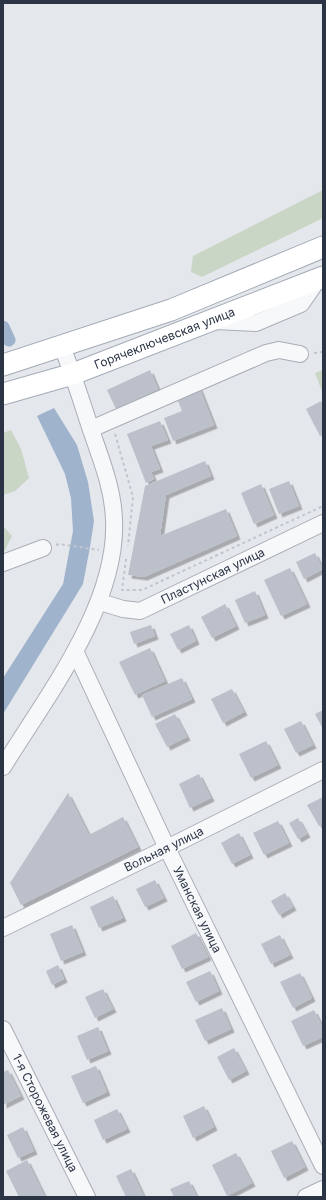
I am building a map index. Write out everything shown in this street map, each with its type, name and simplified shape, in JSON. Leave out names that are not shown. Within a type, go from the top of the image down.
[{"type":"main road","points":[[3,365],[62,347],[171,310],[323,247]]},
{"type":"main road","name":"Горячеключевская улица","points":[[3,394],[73,374],[321,277]]},
{"type":"street","points":[[3,767],[75,651],[100,602],[110,566],[114,520],[106,469],[62,347]]},
{"type":"street","points":[[91,429],[266,353],[279,350],[300,354]]},
{"type":"street","name":"Пластунская улица","points":[[100,602],[140,611],[323,523]]},
{"type":"street","points":[[3,563],[43,548]]},
{"type":"street","name":"Уманская улица","points":[[75,651],[167,848],[323,1166]]},
{"type":"street","name":"Вольная улица","points":[[3,928],[323,770]]},
{"type":"street","name":"1-я Сторожевая улица","points":[[3,1029],[87,1197]]},
{"type":"street","points":[[306,1197],[323,1189]]},
{"type":"path","points":[[111,420],[133,497],[127,550]]},
{"type":"path","points":[[126,558],[122,590],[142,590],[323,506]]},
{"type":"path","points":[[69,545],[91,548]]},
{"type":"green space","points":[[323,190],[323,218],[202,277],[191,272],[193,256]]},
{"type":"green space","points":[[323,370],[323,394],[315,373]]},
{"type":"green space","points":[[11,430],[21,449],[29,478],[15,491],[3,495],[3,433]]},
{"type":"green space","points":[[5,528],[12,536],[3,554],[3,529]]},
{"type":"water","points":[[54,408],[77,445],[88,482],[94,521],[90,547],[83,584],[3,714],[3,678],[63,584],[73,531],[71,498],[65,474],[37,416]]},
{"type":"building","points":[[150,370],[158,389],[116,409],[107,390]]},
{"type":"building","points":[[199,387],[214,425],[173,441],[164,418],[182,411],[176,396]]},
{"type":"building","points":[[321,401],[323,406],[323,434],[320,436],[306,409]]},
{"type":"building","points":[[160,421],[168,440],[151,446],[160,469],[151,472],[154,479],[146,483],[127,434]]},
{"type":"building","points":[[205,461],[211,476],[166,495],[160,536],[226,509],[237,536],[144,577],[128,575],[145,486]]},
{"type":"building","points":[[289,481],[299,506],[279,514],[269,489]]},
{"type":"building","points":[[261,484],[274,515],[254,524],[241,493]]},
{"type":"building","points":[[315,553],[323,569],[304,579],[296,562]]},
{"type":"building","points":[[290,568],[307,604],[281,616],[264,580]]},
{"type":"building","points":[[255,591],[265,615],[245,623],[235,600]]},
{"type":"building","points":[[225,604],[236,626],[212,638],[201,617]]},
{"type":"building","points":[[151,625],[155,636],[134,644],[130,632]]},
{"type":"building","points":[[189,625],[196,641],[178,650],[170,634]]},
{"type":"building","points":[[150,648],[165,681],[135,695],[119,662]]},
{"type":"building","points":[[182,678],[192,699],[152,717],[142,695]]},
{"type":"building","points":[[232,689],[244,712],[223,723],[211,699]]},
{"type":"building","points":[[323,710],[323,729],[315,714]]},
{"type":"building","points":[[175,714],[187,737],[167,747],[155,724]]},
{"type":"building","points":[[301,721],[313,745],[296,753],[284,729]]},
{"type":"building","points":[[266,741],[278,765],[251,778],[239,754]]},
{"type":"building","points":[[199,774],[211,798],[190,808],[179,784]]},
{"type":"building","points":[[68,793],[89,835],[123,817],[138,847],[21,905],[10,883]]},
{"type":"building","points":[[323,797],[323,824],[319,826],[307,805]]},
{"type":"building","points":[[298,818],[307,834],[298,839],[289,823]]},
{"type":"building","points":[[278,821],[289,843],[264,855],[253,833]]},
{"type":"building","points":[[239,833],[250,855],[232,864],[221,843]]},
{"type":"building","points":[[155,880],[164,898],[145,907],[136,889]]},
{"type":"building","points":[[285,893],[293,907],[279,915],[271,901]]},
{"type":"building","points":[[113,896],[123,918],[99,928],[90,907]]},
{"type":"building","points":[[72,925],[83,952],[61,961],[50,934]]},
{"type":"building","points":[[196,933],[208,957],[182,969],[171,946]]},
{"type":"building","points":[[280,935],[290,955],[271,964],[261,944]]},
{"type":"building","points":[[58,965],[64,979],[52,985],[46,971]]},
{"type":"building","points":[[210,971],[219,991],[196,1002],[186,982]]},
{"type":"building","points":[[300,973],[312,998],[293,1008],[280,982]]},
{"type":"building","points":[[103,989],[113,1009],[95,1018],[85,997]]},
{"type":"building","points":[[222,1008],[231,1029],[205,1041],[195,1020]]},
{"type":"building","points":[[314,1010],[323,1028],[323,1037],[303,1046],[291,1021]]},
{"type":"building","points":[[98,1027],[108,1051],[87,1060],[77,1036]]},
{"type":"building","points":[[234,1048],[246,1071],[229,1080],[217,1057]]},
{"type":"building","points":[[96,1066],[107,1092],[83,1103],[71,1076]]},
{"type":"building","points":[[8,1070],[21,1096],[3,1105],[3,1072]]},
{"type":"building","points":[[204,1106],[214,1127],[193,1138],[183,1116]]},
{"type":"building","points":[[117,1109],[127,1129],[103,1140],[94,1120]]},
{"type":"building","points":[[23,1127],[34,1151],[18,1158],[7,1135]]},
{"type":"building","points":[[292,1141],[305,1167],[284,1178],[271,1151]]},
{"type":"building","points":[[236,1153],[252,1183],[227,1196],[212,1165]]},
{"type":"building","points":[[27,1160],[45,1197],[19,1197],[6,1171]]},
{"type":"building","points":[[131,1169],[144,1197],[126,1197],[116,1176]]},
{"type":"building","points":[[189,1181],[197,1197],[174,1197],[170,1189]]},
{"type":"waterway","points":[[3,327],[9,340]]}]
